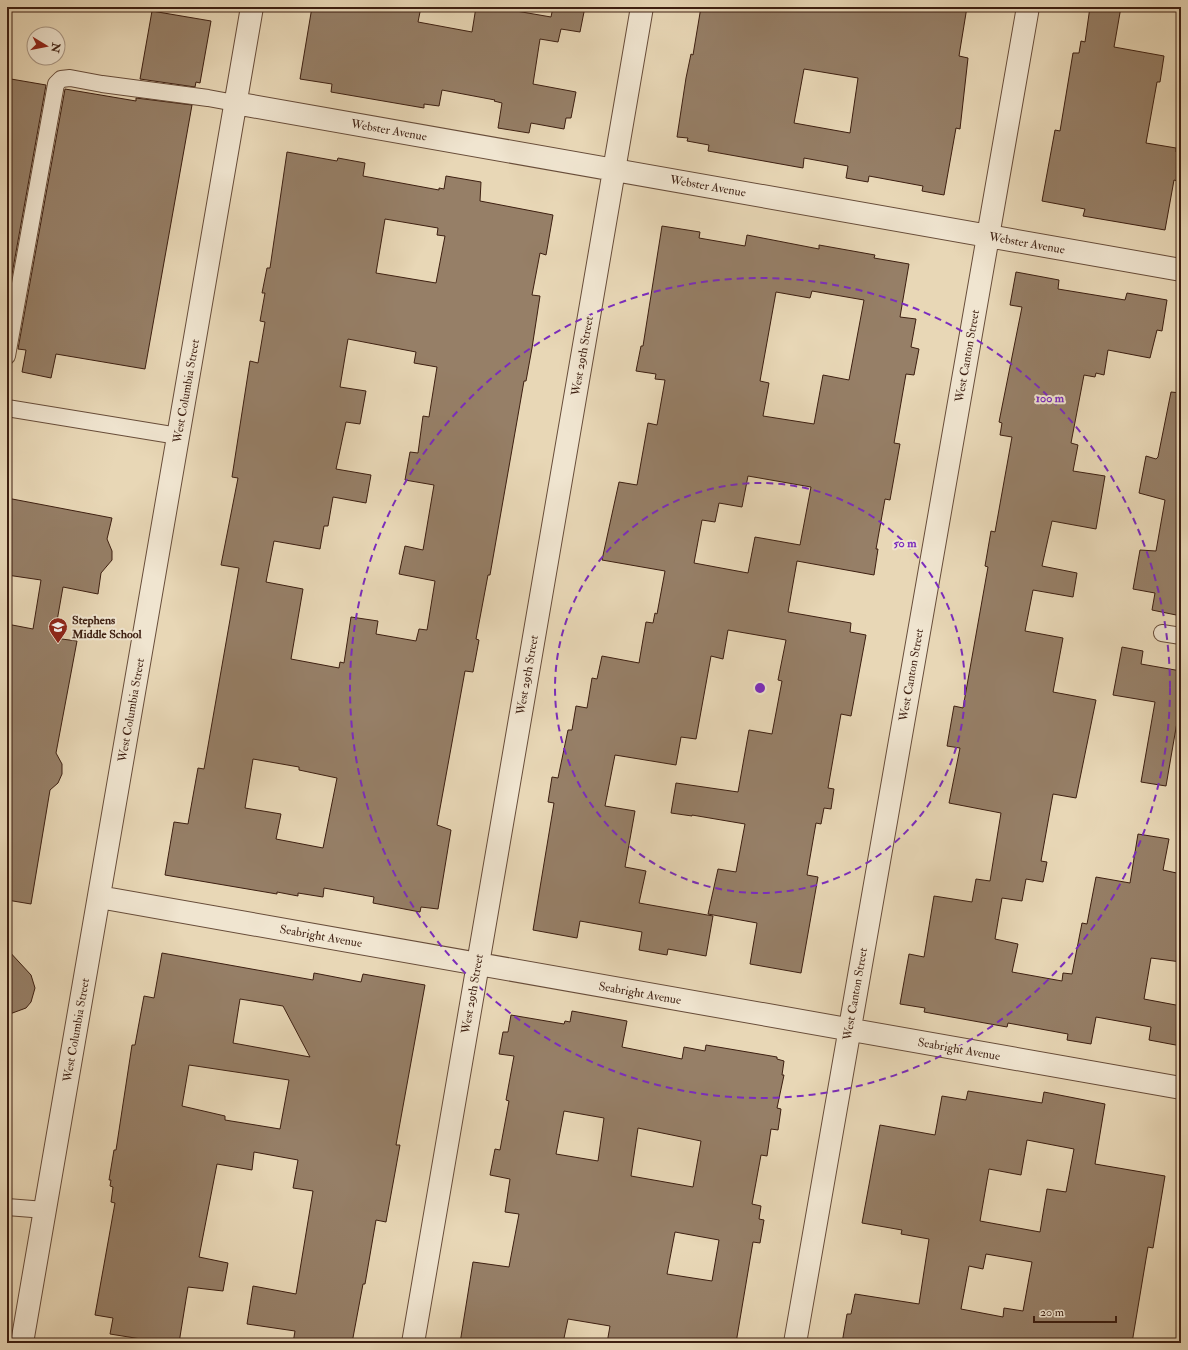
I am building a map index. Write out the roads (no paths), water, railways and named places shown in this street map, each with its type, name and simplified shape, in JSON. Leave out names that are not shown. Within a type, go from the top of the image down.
[{"type":"street","name":"West Columbia Street","points":[[22,1343],[252,7]]},
{"type":"street","name":"West 29th Street","points":[[412,1343],[642,7]]},
{"type":"street","name":"West Canton Street","points":[[795,1343],[1028,7]]},
{"type":"street","name":"Webster Avenue","points":[[235,104],[1181,270]]},
{"type":"street","name":"Seabright Avenue","points":[[99,897],[1181,1088]]},
{"type":"lane","points":[[7,356],[56,84],[62,79],[70,78],[102,84],[208,98],[235,104]]},
{"type":"lane","points":[[7,408],[178,436]]},
{"type":"lane","points":[[1162,633],[1181,636]]},
{"type":"lane","points":[[7,1207],[45,1210]]},
{"type":"place","name":"Stephens Middle School","points":[[58,644]]}]
